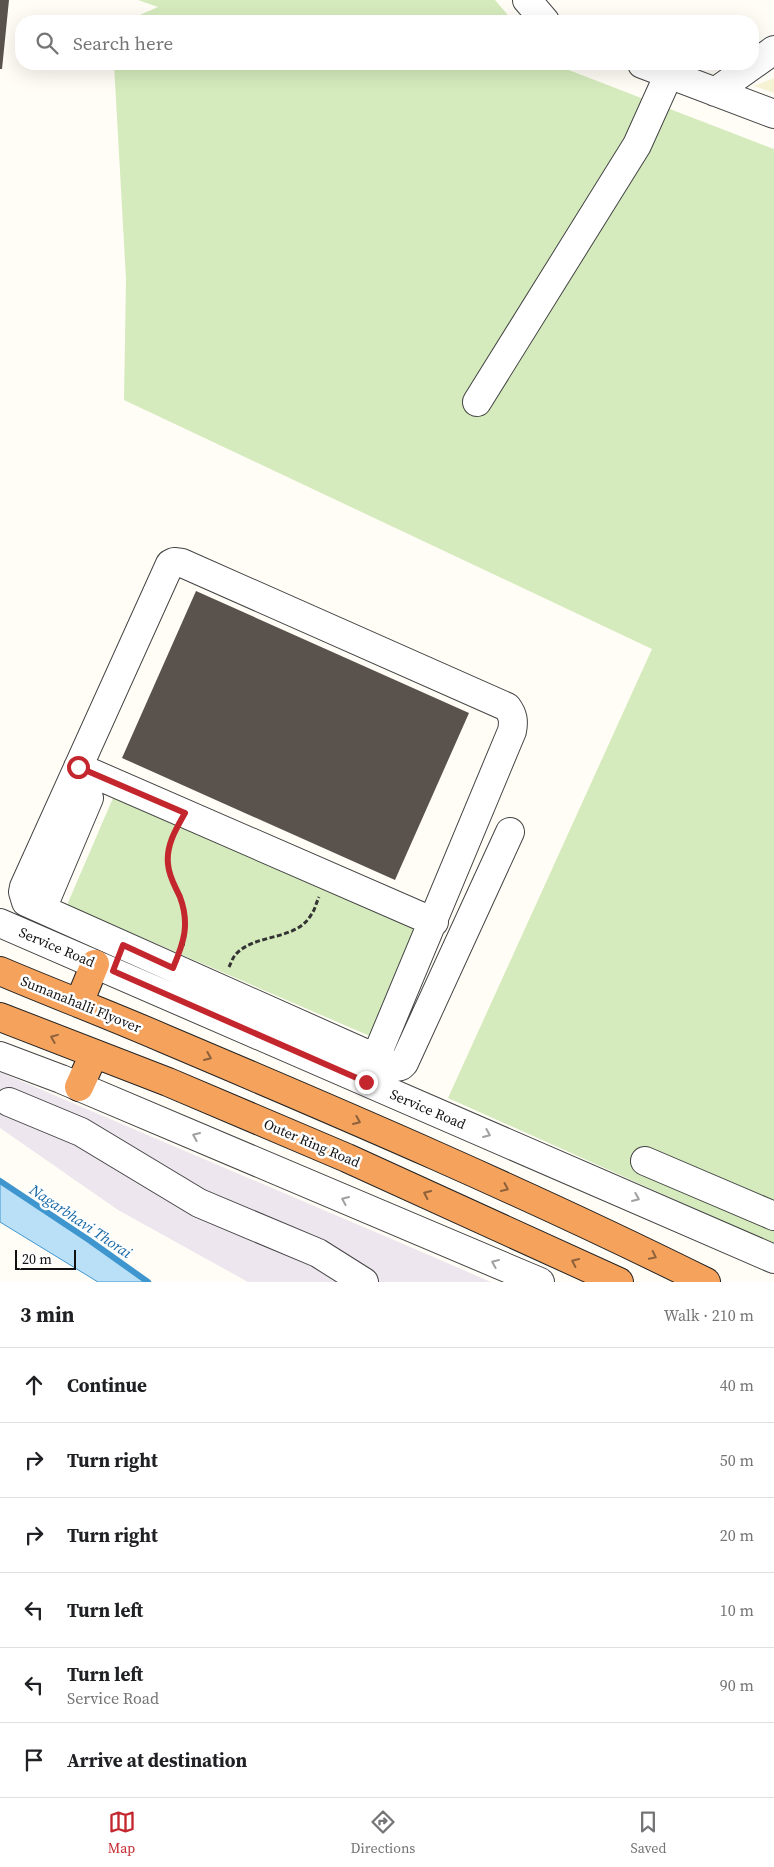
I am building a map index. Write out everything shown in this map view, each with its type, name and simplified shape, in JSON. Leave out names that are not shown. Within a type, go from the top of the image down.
[{"type":"highway","points":[[79,1003],[104,967]]},
{"type":"highway","name":"Sumanahalli Flyover","points":[[0,971],[381,1131],[626,1243],[706,1282]]},
{"type":"highway","name":"Outer Ring Road","points":[[0,1017],[168,1082],[347,1158],[619,1282]]},
{"type":"highway","points":[[79,1087],[94,1054]]},
{"type":"street","points":[[527,0],[540,15]]},
{"type":"street","points":[[759,61],[774,50]]},
{"type":"street","points":[[658,70],[774,114]]},
{"type":"street","points":[[715,92],[746,70]]},
{"type":"street","points":[[477,402],[637,145],[669,74]]},
{"type":"street","points":[[376,1057],[434,922],[512,731],[514,722],[512,713],[507,707],[182,562],[170,564],[24,887],[23,892],[26,902],[396,1066],[401,1066],[510,832]]},
{"type":"street","points":[[78,767],[434,922]]},
{"type":"street","points":[[42,909],[89,798]]},
{"type":"street","name":"Service Road","points":[[0,923],[774,1258]]},
{"type":"street","points":[[104,967],[123,945]]},
{"type":"street","points":[[0,1056],[79,1087],[540,1282]]},
{"type":"street","points":[[9,1102],[81,1132],[199,1203],[318,1253],[364,1282]]},
{"type":"street","points":[[646,1161],[774,1216]]},
{"type":"path","points":[[173,968],[183,945],[185,921],[184,909],[169,873],[168,855],[172,837],[185,813]]},
{"type":"path","points":[[219,988],[235,955],[263,939],[297,927],[311,916],[327,875]]},
{"type":"shaded area","points":[[774,78],[774,93],[754,86]]},
{"type":"shaded area","points":[[0,1072],[491,1282],[248,1282],[118,1210],[0,1128]]},
{"type":"green space","points":[[138,0],[495,0],[508,15],[140,15],[158,7]]},
{"type":"green space","points":[[114,70],[569,70],[774,149],[774,1244],[448,1098],[652,649],[124,400],[126,279]]},
{"type":"green space","points":[[113,798],[418,930],[372,1037],[67,905]]},
{"type":"water","name":"Nagarbhavi Thorai","points":[[0,1181],[148,1282],[98,1282],[0,1222]]},
{"type":"building","points":[[0,0],[9,0],[2,69],[0,69]]},
{"type":"building","points":[[196,591],[469,713],[395,880],[122,758]]},
{"type":"waterway","name":"Nagarbhavi Thorai","points":[[0,1181],[148,1282]]},
{"type":"route","points":[[78,767],[185,813],[172,837],[168,855],[169,873],[184,909],[185,921],[183,945],[173,968],[123,945],[113,971],[366,1082]]}]
